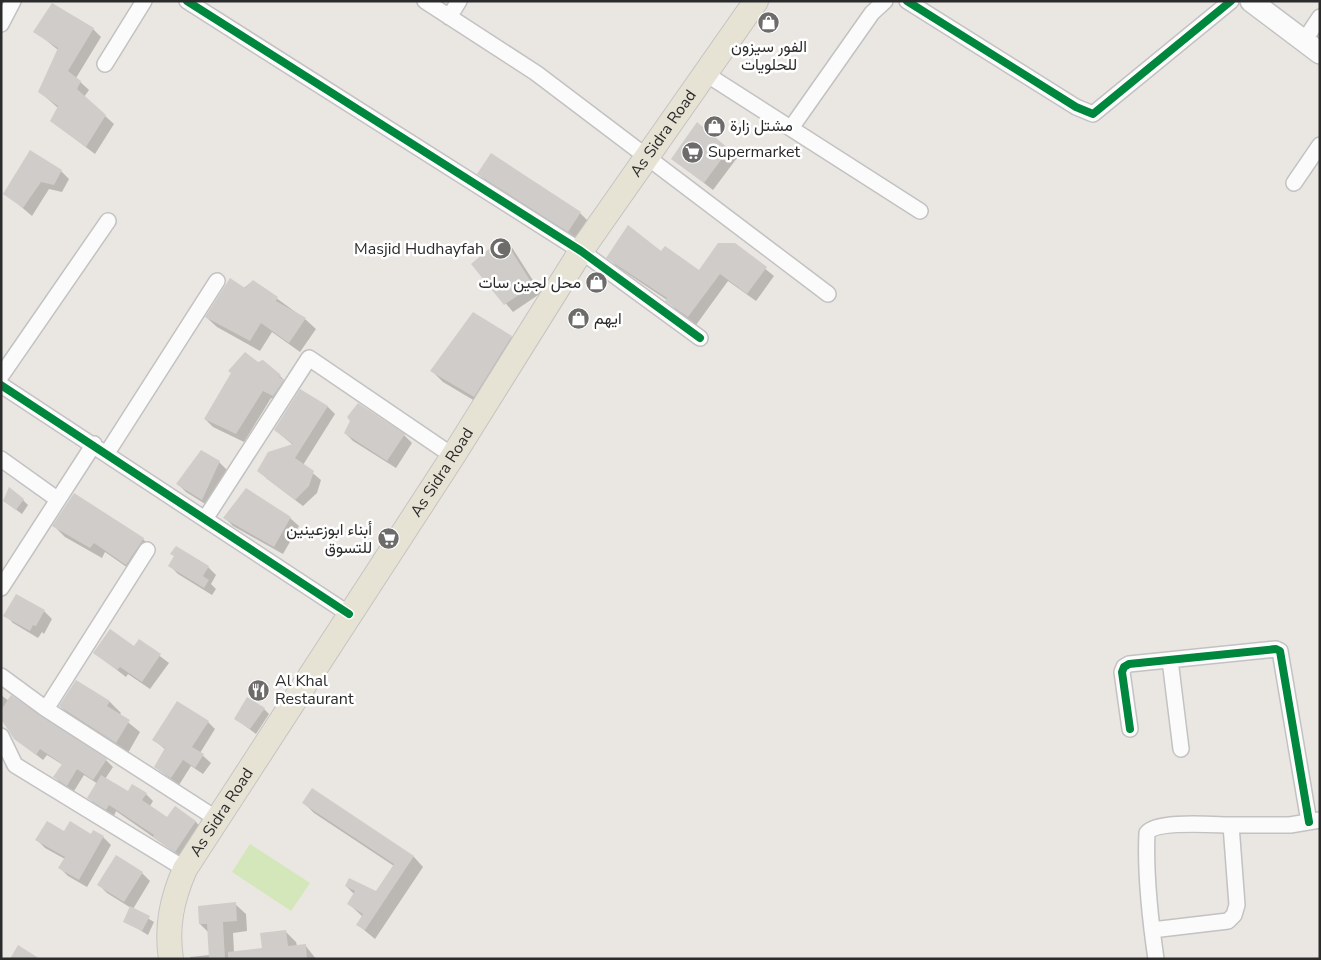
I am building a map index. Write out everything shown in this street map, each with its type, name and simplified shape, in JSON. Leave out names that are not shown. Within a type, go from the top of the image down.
[{"type":"main road","name":"As Sidra Road","points":[[171,959],[170,916],[175,893],[185,870],[453,456],[581,251],[756,1]]},
{"type":"street","points":[[1,24],[13,1]]},
{"type":"street","points":[[105,64],[144,1]]},
{"type":"street","points":[[187,1],[581,251],[700,338]]},
{"type":"street","points":[[425,1],[536,73],[828,294]]},
{"type":"street","points":[[449,17],[458,1]]},
{"type":"street","points":[[790,128],[872,13],[885,1]]},
{"type":"street","points":[[907,1],[1076,107],[1093,114],[1231,1]]},
{"type":"street","points":[[1251,1],[1312,47],[1320,17]]},
{"type":"street","points":[[706,74],[920,211]]},
{"type":"street","points":[[1294,183],[1320,145]]},
{"type":"street","points":[[1,376],[108,221]]},
{"type":"street","points":[[107,453],[217,280]]},
{"type":"street","points":[[205,518],[309,358],[453,456]]},
{"type":"street","points":[[1,385],[94,444],[349,614]]},
{"type":"street","points":[[1,588],[94,444]]},
{"type":"street","points":[[1,459],[57,499]]},
{"type":"street","points":[[46,709],[148,550]]},
{"type":"street","points":[[1130,729],[1123,680],[1124,667],[1129,664],[1276,649],[1280,651],[1314,821],[1290,825],[1169,825],[1150,829],[1147,843],[1152,930],[1156,959]]},
{"type":"street","points":[[1170,660],[1181,749]]},
{"type":"street","points":[[1,676],[46,709],[217,819]]},
{"type":"street","points":[[1,736],[16,765],[185,870]]},
{"type":"street","points":[[1152,930],[1228,921],[1234,916],[1237,905],[1231,825]]},
{"type":"green space","points":[[250,844],[310,883],[291,911],[232,872]]},
{"type":"building","points":[[52,3],[94,28],[68,71],[81,81],[77,89],[106,115],[86,147],[50,121],[58,106],[38,92],[58,48],[33,32]]},
{"type":"building","points":[[697,122],[729,149],[704,183],[671,159]]},
{"type":"building","points":[[30,150],[62,170],[54,185],[41,182],[23,208],[3,194]]},
{"type":"building","points":[[491,153],[581,212],[568,232],[477,174]]},
{"type":"building","points":[[628,225],[661,251],[665,246],[699,270],[718,243],[735,243],[767,267],[747,294],[720,274],[688,317],[665,301],[667,298],[606,258]]},
{"type":"building","points":[[503,237],[533,285],[504,305],[471,264]]},
{"type":"building","points":[[230,278],[245,288],[253,280],[278,297],[276,301],[306,318],[289,343],[261,323],[250,341],[205,317]]},
{"type":"building","points":[[473,312],[512,336],[474,397],[430,371]]},
{"type":"building","points":[[245,352],[258,362],[263,360],[281,375],[279,377],[284,380],[273,396],[263,391],[236,434],[204,419],[231,373],[228,371]]},
{"type":"building","points":[[300,389],[328,406],[295,458],[314,471],[309,486],[295,500],[257,471],[268,452],[293,444],[274,430]]},
{"type":"building","points":[[358,403],[405,434],[387,461],[344,433],[350,421],[347,417]]},
{"type":"building","points":[[201,450],[220,461],[202,500],[176,484]]},
{"type":"building","points":[[9,487],[24,499],[16,510],[3,501]]},
{"type":"building","points":[[246,488],[291,517],[274,547],[223,518]]},
{"type":"building","points":[[74,493],[144,538],[126,565],[94,543],[90,548],[52,526]]},
{"type":"building","points":[[176,546],[209,566],[203,576],[209,580],[204,588],[168,566],[174,556],[170,554]]},
{"type":"building","points":[[16,594],[45,610],[36,626],[33,625],[30,631],[3,616]]},
{"type":"building","points":[[110,629],[134,646],[139,639],[161,654],[142,682],[120,667],[117,670],[93,653]]},
{"type":"building","points":[[76,680],[110,701],[107,706],[130,720],[116,743],[59,706]]},
{"type":"building","points":[[11,695],[107,759],[93,780],[77,769],[67,786],[53,777],[62,764],[40,749],[36,755],[14,739],[1,719],[1,710]]},
{"type":"building","points":[[247,697],[265,708],[250,729],[234,719]]},
{"type":"building","points":[[177,701],[209,721],[192,747],[204,754],[195,768],[183,760],[171,778],[154,767],[165,748],[152,740]]},
{"type":"building","points":[[101,775],[128,791],[132,784],[147,793],[142,800],[167,817],[175,806],[196,821],[175,852],[153,837],[154,835],[109,805],[106,810],[87,798]]},
{"type":"building","points":[[312,788],[414,856],[365,930],[356,925],[363,914],[347,904],[355,891],[345,886],[349,878],[376,891],[394,864],[302,803]]},
{"type":"building","points":[[47,821],[64,831],[70,821],[91,834],[93,830],[104,836],[79,880],[58,868],[65,857],[35,840]]},
{"type":"building","points":[[116,855],[143,872],[124,902],[97,885]]},
{"type":"building","points":[[236,902],[237,921],[223,922],[225,959],[209,959],[207,924],[199,924],[198,906]]},
{"type":"building","points":[[130,906],[150,916],[142,931],[123,922]]},
{"type":"building","points":[[286,930],[288,946],[306,944],[307,959],[228,959],[228,952],[262,948],[260,933]]},
{"type":"building","points":[[18,945],[40,959],[10,959]]},
{"type":"cycle path","points":[[187,1],[581,251],[700,338]]},
{"type":"cycle path","points":[[907,1],[1076,107],[1093,114],[1231,1]]},
{"type":"cycle path","points":[[1,385],[349,614]]},
{"type":"cycle path","points":[[1130,729],[1122,672],[1124,667],[1129,664],[1276,649],[1280,651],[1309,822]]},
{"type":"place","name":"الفور سيزون للحلويات","points":[[769,23]]},
{"type":"place","name":"مشتل زارة","points":[[714,126]]},
{"type":"place","name":"Supermarket","points":[[692,152]]},
{"type":"place","name":"Masjid Hudhayfah","points":[[500,249]]},
{"type":"place","name":"محل لجين سات","points":[[597,283]]},
{"type":"place","name":"ايهم","points":[[578,319]]},
{"type":"place","name":"أبناء ابوزعينين للتسوق","points":[[388,539]]},
{"type":"place","name":"Al Khal Restaurant","points":[[259,690]]}]
